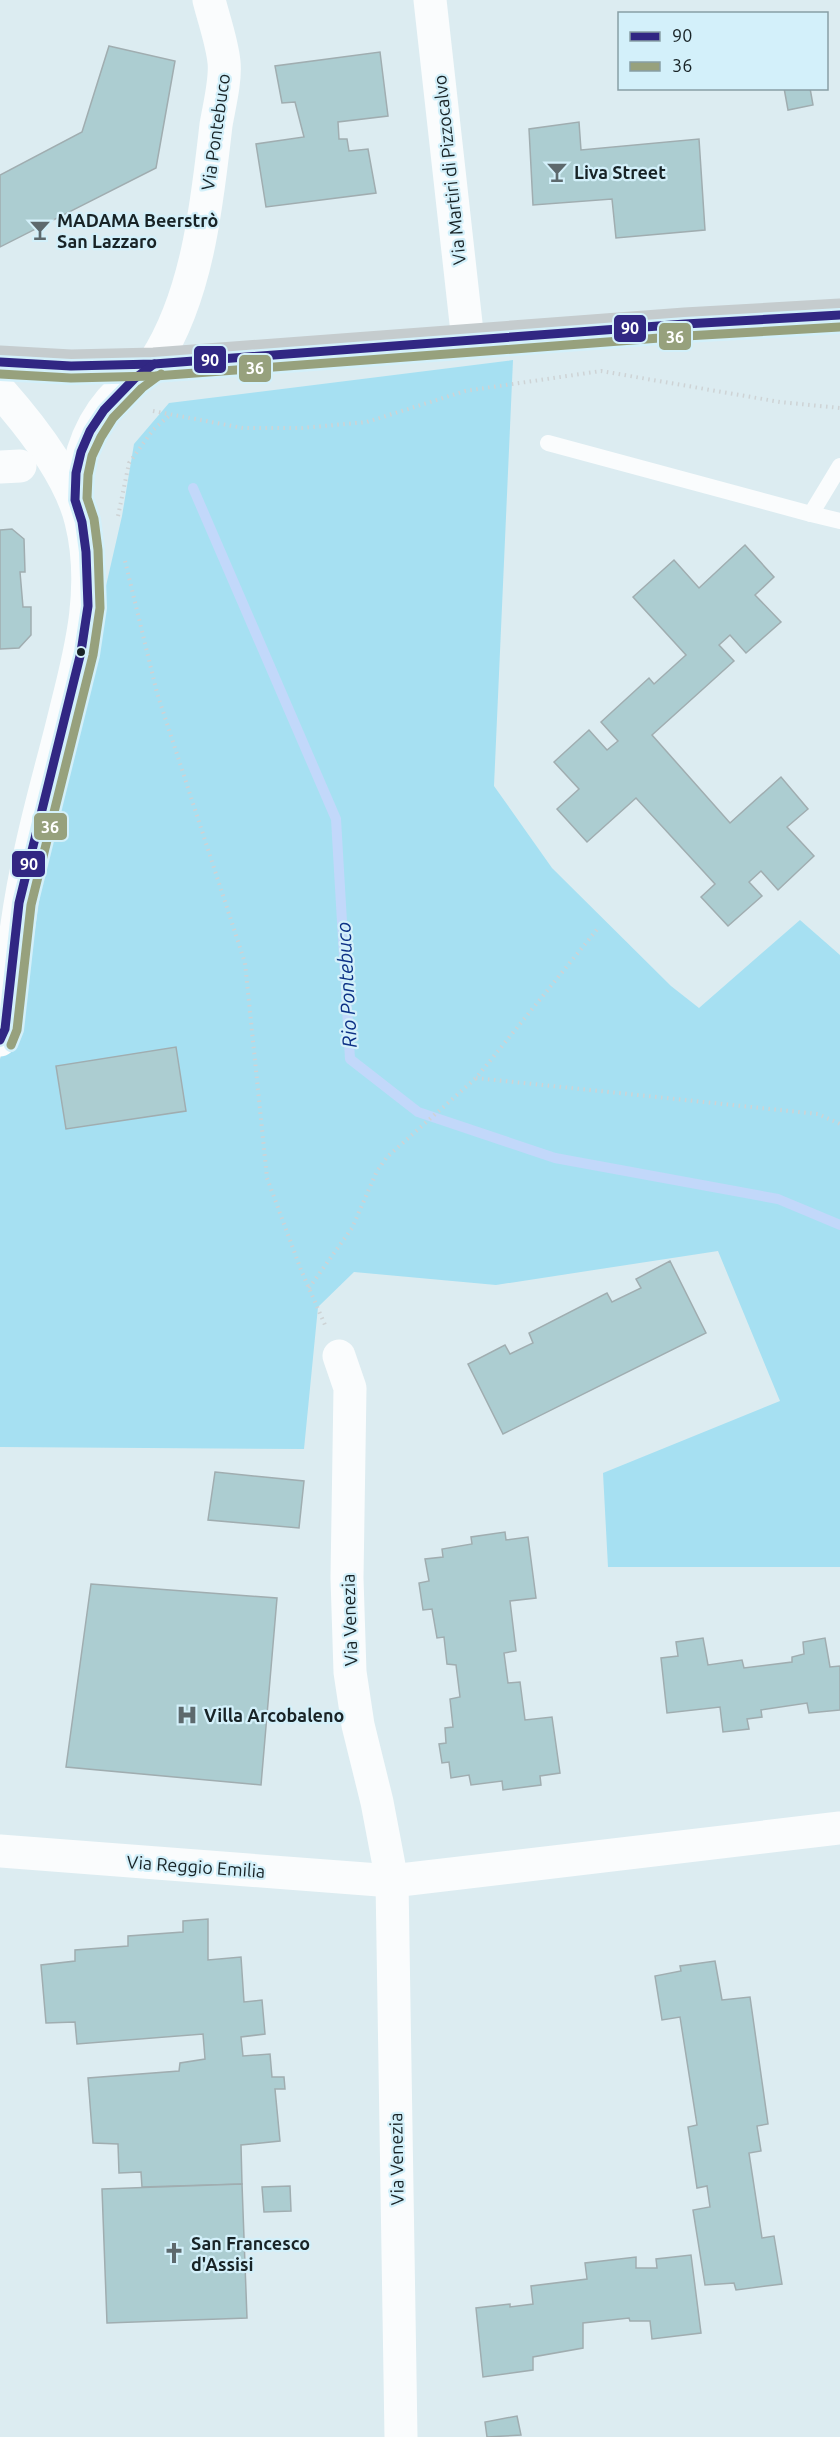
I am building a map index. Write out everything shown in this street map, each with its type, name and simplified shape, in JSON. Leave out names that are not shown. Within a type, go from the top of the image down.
[{"type":"street","name":"Via Pontebuco","points":[[154,363],[176,324],[189,290],[209,183],[224,63],[209,0]]},
{"type":"street","name":"Via Martiri di Pizzocalvo","points":[[430,0],[468,340]]},
{"type":"street","points":[[0,362],[71,366],[154,363],[685,324],[840,315]]},
{"type":"street","points":[[75,500],[76,473],[81,452],[90,431],[116,395],[154,363]]},
{"type":"street","points":[[0,391],[51,458],[75,500],[82,522],[86,552],[88,606],[81,652],[19,903],[5,1029],[0,1040]]},
{"type":"street","name":"Via Venezia","points":[[339,1356],[350,1388],[347,1578],[350,1672],[358,1725],[377,1802],[392,1881],[400,2437]]},
{"type":"street","points":[[392,1881],[840,1828]]},
{"type":"street","name":"Via Reggio Emilia","points":[[0,1851],[392,1881]]},
{"type":"lane","points":[[548,443],[840,521]]},
{"type":"lane","points":[[811,514],[840,466]]},
{"type":"path","points":[[152,411],[243,428],[302,428],[367,422],[465,391],[601,370],[780,402],[840,408]]},
{"type":"path","points":[[116,524],[129,463],[153,430],[170,415]]},
{"type":"path","points":[[124,558],[157,693],[245,963],[267,1178],[308,1288],[339,1356]]},
{"type":"path","points":[[308,1288],[352,1228],[376,1171],[387,1157],[476,1078],[599,927]]},
{"type":"path","points":[[476,1078],[818,1114],[840,1124]]},
{"type":"shaded area","points":[[513,360],[494,786],[552,868],[671,986],[699,1008],[800,920],[840,955],[840,1567],[608,1567],[603,1473],[780,1401],[718,1251],[496,1285],[354,1272],[318,1307],[304,1449],[0,1447],[0,1059],[16,1020],[30,964],[48,839],[122,516],[134,444],[169,403]]},
{"type":"building","points":[[109,46],[175,61],[156,168],[0,247],[0,175],[82,132]]},
{"type":"building","points":[[380,52],[388,116],[338,122],[339,139],[347,139],[349,151],[368,149],[376,193],[266,207],[256,144],[304,137],[295,102],[282,103],[275,66]]},
{"type":"building","points":[[784,90],[810,90],[813,105],[788,110]]},
{"type":"building","points":[[579,122],[581,150],[699,139],[705,230],[616,238],[612,199],[533,205],[529,129]]},
{"type":"building","points":[[12,529],[24,539],[25,572],[20,572],[23,607],[31,607],[31,635],[19,648],[0,649],[0,530]]},
{"type":"building","points":[[745,545],[774,577],[755,595],[781,622],[746,653],[730,635],[719,645],[734,661],[652,735],[730,823],[781,777],[808,809],[787,827],[814,856],[778,890],[761,871],[749,882],[762,896],[728,926],[701,897],[715,884],[636,798],[587,842],[557,809],[579,789],[554,762],[589,730],[607,750],[618,741],[601,722],[649,678],[654,684],[686,655],[633,597],[674,560],[699,588]]},
{"type":"building","points":[[176,1047],[186,1111],[66,1129],[56,1066]]},
{"type":"building","points":[[670,1261],[706,1333],[503,1434],[468,1364],[505,1345],[510,1354],[533,1343],[529,1333],[607,1293],[612,1302],[641,1288],[636,1279]]},
{"type":"building","points":[[215,1472],[304,1481],[299,1528],[208,1520]]},
{"type":"building","points":[[505,1532],[506,1540],[528,1537],[536,1598],[510,1601],[516,1651],[504,1653],[508,1683],[520,1682],[525,1720],[552,1717],[560,1773],[540,1776],[541,1785],[503,1790],[502,1781],[471,1785],[469,1775],[451,1778],[449,1762],[442,1763],[439,1744],[446,1743],[445,1728],[453,1727],[450,1699],[460,1697],[456,1665],[447,1664],[444,1637],[437,1638],[432,1609],[423,1610],[419,1583],[429,1581],[425,1559],[443,1557],[442,1549],[472,1544],[471,1537]]},
{"type":"building","points":[[91,1584],[277,1598],[261,1785],[66,1767]]},
{"type":"building","points":[[703,1638],[708,1665],[742,1660],[744,1668],[792,1662],[792,1657],[804,1654],[803,1642],[825,1638],[830,1667],[840,1666],[840,1710],[809,1713],[807,1703],[761,1710],[762,1717],[747,1719],[749,1729],[723,1732],[720,1707],[667,1713],[661,1658],[678,1656],[676,1642]]},
{"type":"building","points":[[208,1919],[208,1960],[241,1957],[244,2002],[262,2000],[265,2034],[241,2037],[243,2056],[270,2054],[272,2077],[284,2077],[285,2089],[275,2089],[280,2141],[241,2145],[242,2184],[142,2187],[141,2172],[119,2173],[118,2144],[93,2143],[88,2078],[179,2071],[180,2063],[205,2059],[203,2034],[77,2044],[75,2022],[46,2023],[41,1965],[75,1961],[75,1950],[128,1946],[128,1936],[183,1932],[183,1921]]},
{"type":"building","points":[[715,1961],[722,2000],[750,1997],[768,2124],[757,2126],[761,2151],[749,2153],[762,2238],[774,2236],[782,2284],[736,2290],[734,2283],[705,2285],[693,2210],[710,2207],[707,2186],[697,2188],[688,2127],[697,2125],[680,2017],[662,2020],[655,1976],[681,1971],[680,1966]]},
{"type":"building","name":"San Francesco d'Assisi","points":[[242,2184],[247,2318],[107,2323],[102,2189]]},
{"type":"building","points":[[290,2186],[291,2211],[264,2212],[262,2187]]},
{"type":"building","points":[[691,2255],[701,2333],[652,2339],[650,2321],[630,2321],[629,2318],[583,2323],[583,2348],[533,2357],[533,2370],[483,2377],[476,2308],[533,2304],[531,2286],[587,2279],[585,2263],[636,2257],[636,2268],[657,2268],[656,2259]]},
{"type":"building","points":[[517,2416],[521,2435],[487,2437],[485,2422]]},
{"type":"waterway","name":"Rio Pontebuco","points":[[193,488],[336,819],[350,1059],[418,1112],[555,1158],[778,1199],[840,1225]]},
{"type":"transit line","name":"90","points":[[0,362],[71,366],[154,364],[685,324],[840,315]]},
{"type":"transit line","name":"36","points":[[0,374],[71,378],[155,376],[686,336],[840,327]]},
{"type":"transit line","name":"90","points":[[0,1040],[5,1029],[19,903],[81,652],[88,606],[86,552],[82,522],[75,500],[76,473],[81,452],[90,431],[104,410],[134,379],[154,364]]},
{"type":"transit line","name":"36","points":[[11,1045],[17,1030],[31,905],[93,655],[100,608],[98,550],[94,519],[87,498],[92,456],[113,418],[142,388],[161,374]]},
{"type":"place","name":"Liva Street","points":[[557,172]]},
{"type":"place","name":"MADAMA Beerstrò San Lazzaro","points":[[40,230]]},
{"type":"place","name":"Villa Arcobaleno","points":[[187,1715]]},
{"type":"place","name":"San Francesco d'Assisi","points":[[174,2253]]}]
